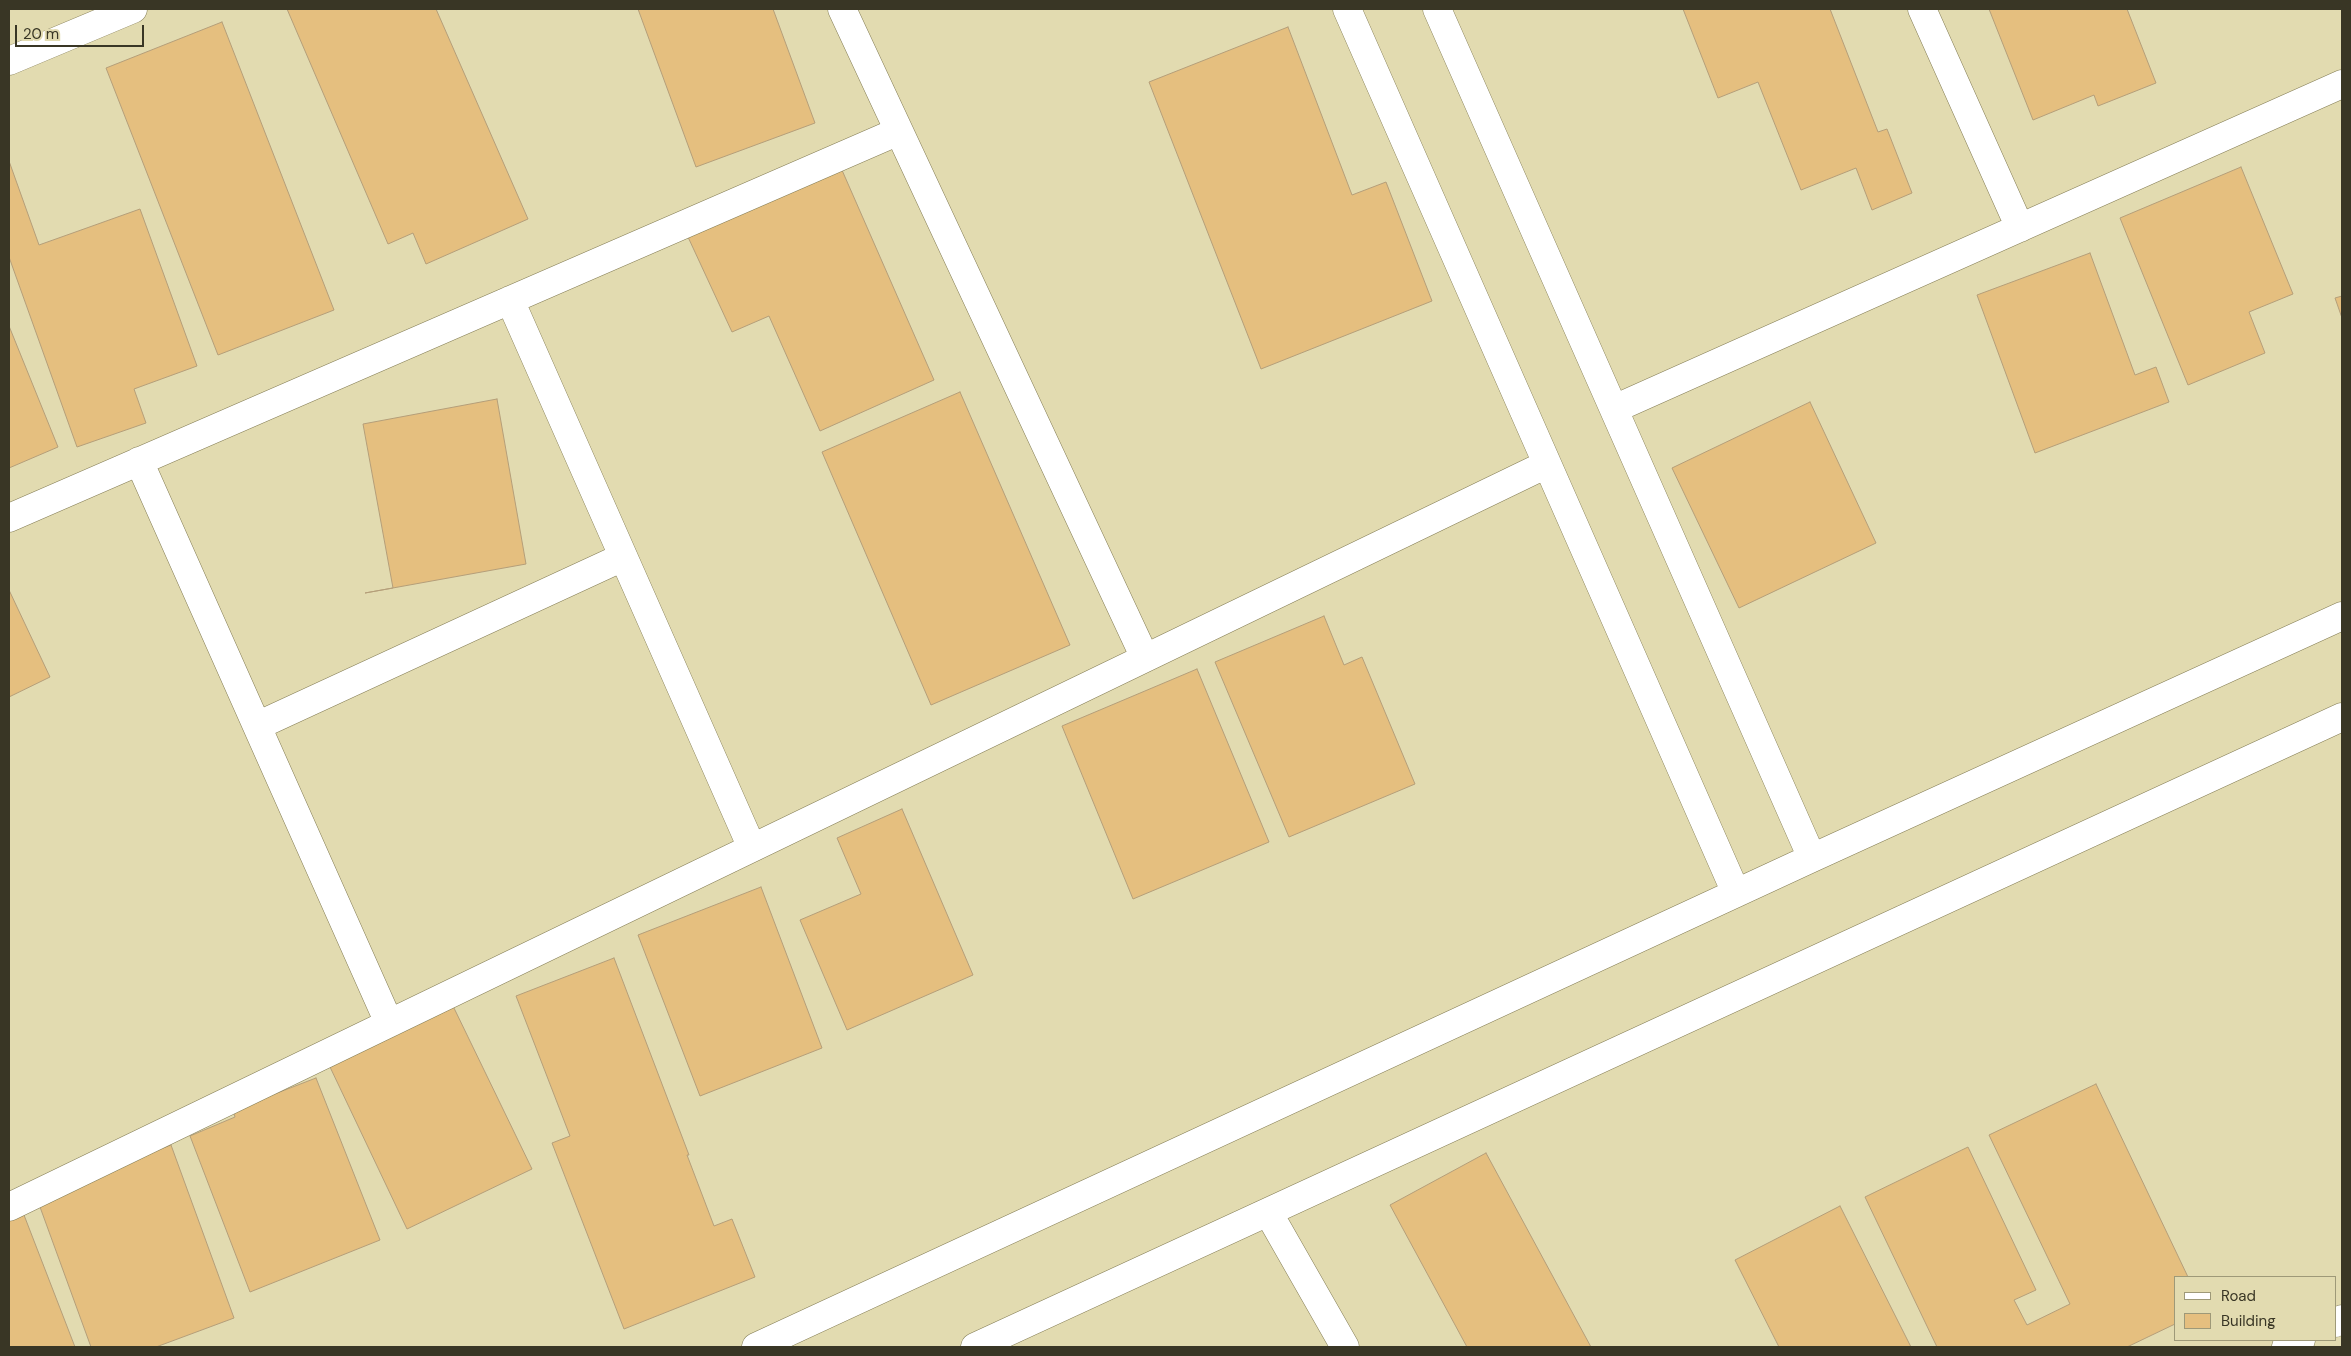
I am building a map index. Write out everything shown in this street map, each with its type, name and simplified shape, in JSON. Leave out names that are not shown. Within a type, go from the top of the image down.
[{"type":"street","points":[[9,61],[133,9]]},
{"type":"street","points":[[842,9],[1145,658]]},
{"type":"street","points":[[1346,9],[1736,893]]},
{"type":"street","points":[[1437,9],[1812,858]]},
{"type":"street","points":[[1922,9],[2020,228]]},
{"type":"street","points":[[1614,409],[2342,84]]},
{"type":"street","points":[[9,518],[899,131]]},
{"type":"street","points":[[510,300],[752,848]]},
{"type":"street","points":[[140,461],[389,1023]]},
{"type":"street","points":[[9,1207],[1547,464]]},
{"type":"street","points":[[257,726],[623,557]]},
{"type":"street","points":[[756,1347],[1736,893],[2342,616]]},
{"type":"street","points":[[975,1347],[2342,717]]},
{"type":"street","points":[[1268,1212],[1344,1347]]},
{"type":"street","points":[[2286,1347],[2300,1341]]},
{"type":"building","points":[[287,9],[436,9],[528,219],[426,264],[413,233],[388,244]]},
{"type":"building","points":[[638,9],[773,9],[815,123],[696,167]]},
{"type":"building","points":[[1683,9],[1830,9],[1878,132],[1887,129],[1912,193],[1872,210],[1856,168],[1801,190],[1758,82],[1718,98]]},
{"type":"building","points":[[1989,9],[2127,9],[2156,83],[2098,106],[2094,95],[2033,120]]},
{"type":"building","points":[[222,22],[334,310],[218,355],[106,68]]},
{"type":"building","points":[[1288,27],[1352,195],[1386,182],[1432,301],[1261,369],[1149,82]]},
{"type":"building","points":[[9,161],[39,245],[140,209],[197,366],[134,389],[146,423],[77,447],[9,257]]},
{"type":"building","points":[[838,161],[934,380],[820,431],[769,316],[732,332],[688,237]]},
{"type":"building","points":[[2241,167],[2293,294],[2249,312],[2265,353],[2188,385],[2120,218]]},
{"type":"building","points":[[2090,253],[2135,375],[2156,367],[2169,402],[2035,453],[1977,295]]},
{"type":"building","points":[[2342,296],[2342,318],[2335,298]]},
{"type":"building","points":[[9,326],[58,447],[9,468]]},
{"type":"building","points":[[960,392],[1070,645],[931,705],[822,452]]},
{"type":"building","points":[[497,399],[526,564],[393,588],[363,424]]},
{"type":"building","points":[[1810,402],[1876,543],[1739,608],[1672,468]]},
{"type":"building","points":[[9,590],[50,677],[9,697]]},
{"type":"building","points":[[1324,616],[1344,665],[1362,657],[1415,784],[1289,837],[1215,662]]},
{"type":"building","points":[[1197,669],[1269,842],[1133,899],[1062,726]]},
{"type":"building","points":[[902,809],[973,975],[847,1030],[800,920],[861,894],[837,838]]},
{"type":"building","points":[[761,887],[822,1048],[700,1096],[638,935]]},
{"type":"building","points":[[614,958],[714,1226],[732,1219],[755,1277],[624,1329],[552,1143],[570,1136],[516,996]]},
{"type":"building","points":[[453,1006],[532,1169],[407,1229],[330,1067]]},
{"type":"building","points":[[316,1078],[380,1240],[250,1292],[190,1136],[235,1117],[233,1110]]},
{"type":"building","points":[[2096,1084],[2188,1276],[2174,1276],[2174,1324],[2127,1347],[1937,1347],[1865,1197],[1968,1147],[2036,1290],[2014,1300],[2027,1325],[2070,1304],[1989,1135]]},
{"type":"building","points":[[171,1145],[234,1318],[156,1347],[91,1347],[36,1196]]},
{"type":"building","points":[[1486,1153],[1591,1347],[1467,1347],[1390,1205]]},
{"type":"building","points":[[1840,1206],[1911,1347],[1779,1347],[1735,1260]]},
{"type":"building","points":[[24,1215],[75,1347],[9,1347],[9,1221]]}]
